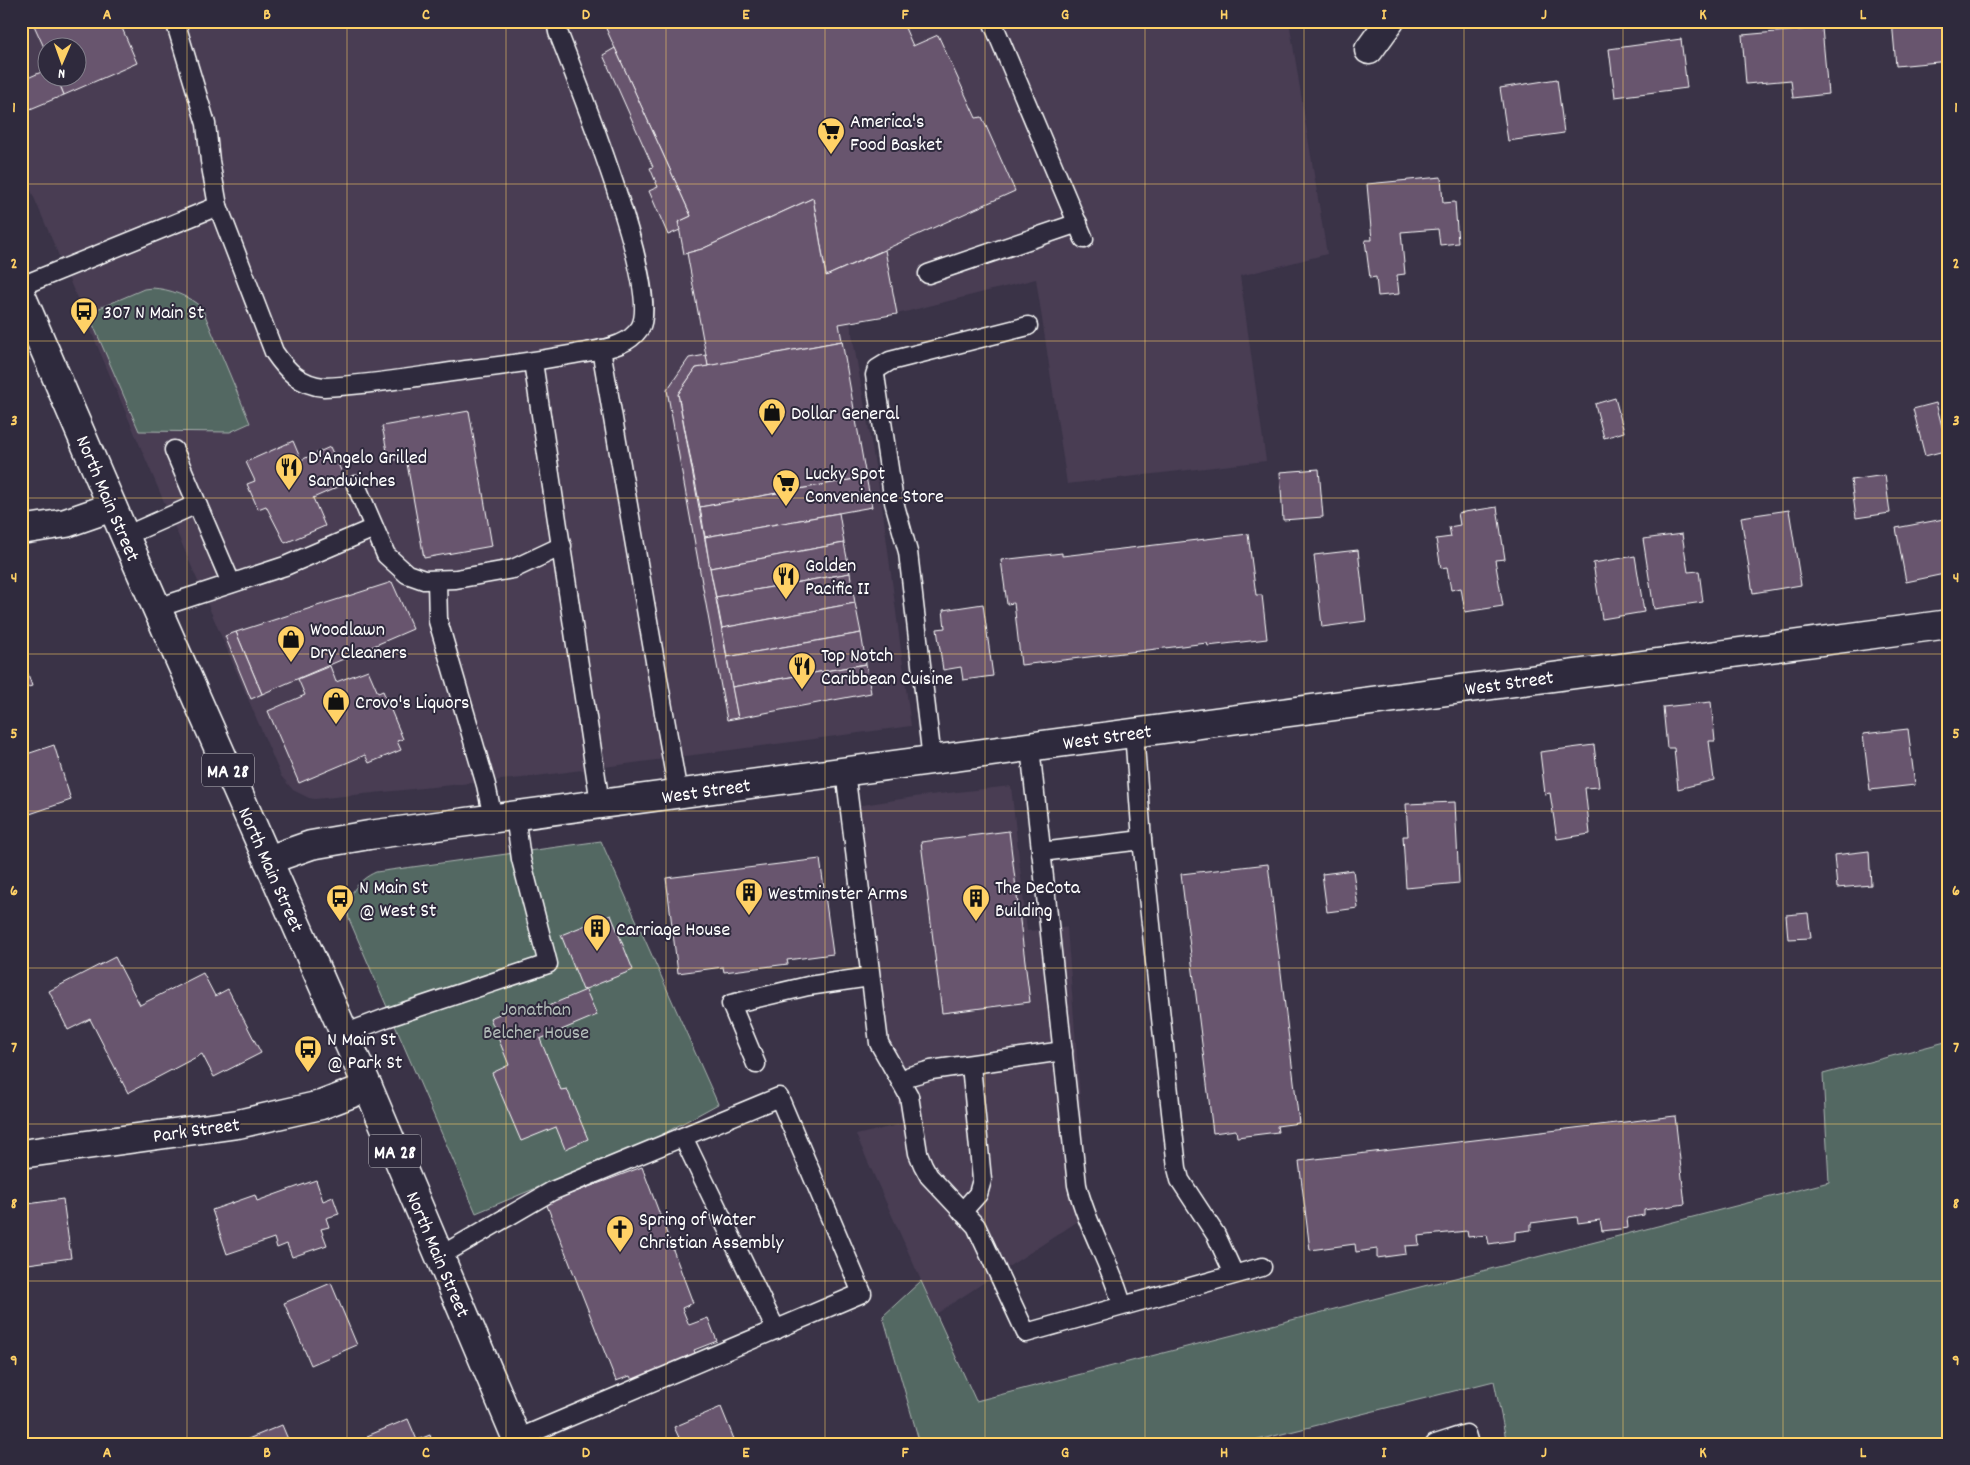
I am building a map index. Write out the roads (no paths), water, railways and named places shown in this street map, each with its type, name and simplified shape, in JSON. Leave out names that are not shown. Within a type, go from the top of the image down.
[{"type":"main road","points":[[1369,50],[1390,21]]},
{"type":"main road","name":"North Main Street","points":[[22,299],[156,608],[368,1087],[518,1441]]},
{"type":"main road","points":[[21,530],[66,524],[112,507]]},
{"type":"main road","name":"West Street","points":[[268,860],[286,852],[337,839],[1949,624]]},
{"type":"main road","name":"Park Street","points":[[21,1154],[238,1124],[321,1105],[368,1087]]},
{"type":"lane","points":[[175,21],[206,124],[218,206],[274,352],[289,372],[304,383],[314,386],[332,387],[533,362],[601,349],[620,344],[633,337],[641,327],[644,315],[644,300],[633,244],[593,125],[558,32],[556,21]]},
{"type":"lane","points":[[928,274],[1081,231],[992,21]]},
{"type":"lane","points":[[22,299],[218,206]]},
{"type":"lane","points":[[932,760],[908,552],[894,502],[875,376],[877,369],[890,361],[1028,326]]},
{"type":"lane","points":[[601,349],[678,794]]},
{"type":"lane","points":[[533,362],[600,803]]},
{"type":"lane","points":[[174,450],[231,584]]},
{"type":"lane","points":[[356,485],[386,555],[399,568],[415,578],[437,581],[513,569],[562,546]]},
{"type":"lane","points":[[125,536],[197,504]]},
{"type":"lane","points":[[156,608],[284,566],[374,528]]},
{"type":"lane","points":[[344,1034],[386,1018],[548,964],[521,859],[504,816],[486,785],[438,622],[437,581]]},
{"type":"lane","points":[[1134,732],[1142,840],[1177,1168],[1180,1180],[1216,1235],[1234,1274]]},
{"type":"lane","points":[[1030,747],[1077,1185],[1084,1212],[1116,1281],[1122,1305]]},
{"type":"lane","points":[[845,771],[879,1043],[909,1096],[918,1153],[923,1165],[929,1176],[976,1226],[1026,1333],[1262,1266]]},
{"type":"lane","points":[[1041,852],[1142,840]]},
{"type":"lane","points":[[756,1064],[731,1004],[808,986],[870,977]]},
{"type":"lane","points":[[902,1081],[925,1071],[1062,1051]]},
{"type":"lane","points":[[962,1212],[978,1194],[982,1180],[971,1065]]},
{"type":"lane","points":[[440,1256],[552,1191],[778,1097],[862,1293],[518,1441]]},
{"type":"lane","points":[[683,1137],[776,1330]]},
{"type":"lane","points":[[1435,1444],[1466,1434],[1469,1444]]},
{"type":"place","name":"America's Food Basket","points":[[831,155]]},
{"type":"place","name":"307 N Main St","points":[[84,335]]},
{"type":"place","name":"Dollar General","points":[[772,436]]},
{"type":"place","name":"D'Angelo Grilled Sandwiches","points":[[289,491]]},
{"type":"place","name":"Lucky Spot Convenience Store","points":[[786,507]]},
{"type":"place","name":"Golden Pacific II","points":[[786,600]]},
{"type":"place","name":"Woodlawn Dry Cleaners","points":[[291,663]]},
{"type":"place","name":"Top Notch Caribbean Cuisine","points":[[802,690]]},
{"type":"place","name":"Crovo's Liquors","points":[[336,725]]},
{"type":"place","name":"Westminster Arms","points":[[749,916]]},
{"type":"place","name":"N Main St @ West St","points":[[340,922]]},
{"type":"place","name":"The DeCota Building","points":[[976,922]]},
{"type":"place","name":"Carriage House","points":[[597,952]]},
{"type":"place","name":"N Main St @ Park St","points":[[308,1073]]},
{"type":"place","name":"Spring of Water Christian Assembly","points":[[620,1253]]},
{"type":"park label","name":"Jonathan Belcher House","points":[[536,1020]]}]
